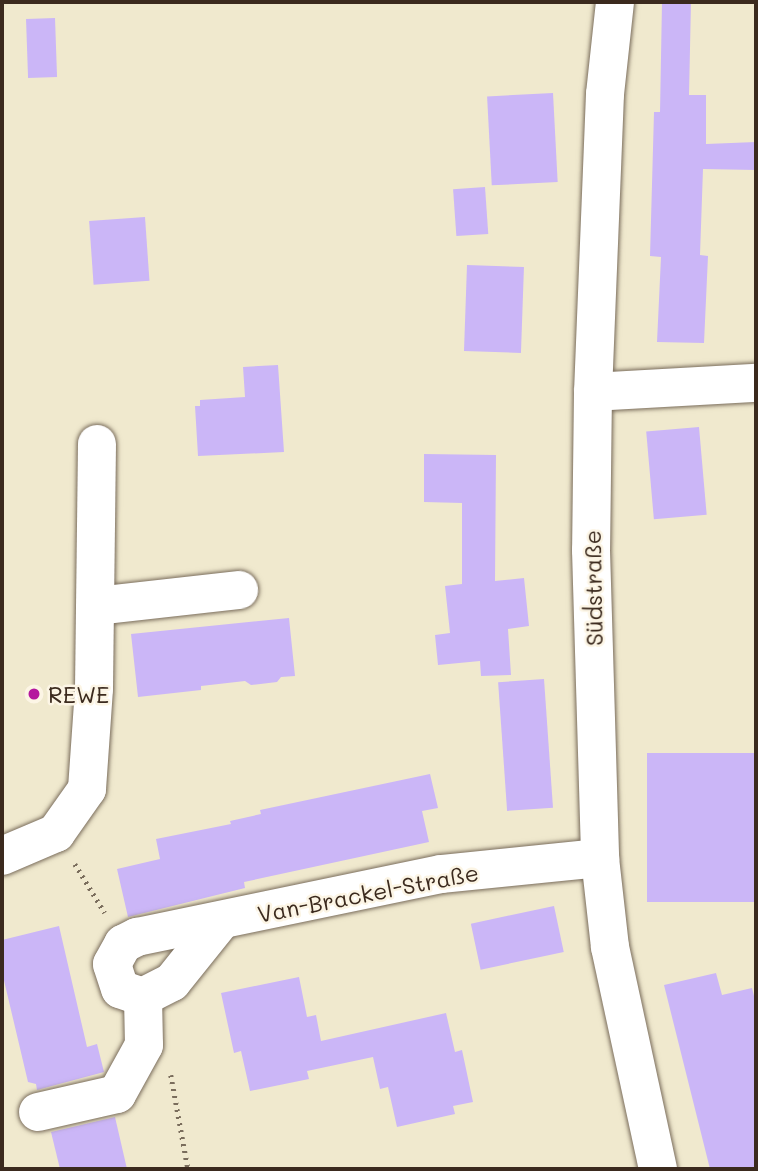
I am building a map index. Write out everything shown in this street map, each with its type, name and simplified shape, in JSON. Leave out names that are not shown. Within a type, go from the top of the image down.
[{"type":"street","name":"Südstraße","points":[[615,2],[605,94],[593,392],[591,550],[600,858],[610,947],[658,1169]]},
{"type":"street","points":[[593,392],[756,383]]},
{"type":"street","points":[[2,856],[56,833],[87,789],[91,762],[96,606],[97,444]]},
{"type":"street","points":[[96,606],[239,590]]},
{"type":"street","name":"Van-Brackel-Straße","points":[[122,944],[137,937],[442,874],[600,858]]},
{"type":"street","points":[[122,944],[112,964],[120,989],[143,996],[172,982],[220,922]]},
{"type":"street","points":[[38,1112],[117,1094],[144,1045],[143,996]]},
{"type":"path","points":[[56,833],[122,944]]},
{"type":"path","points":[[169,1063],[188,1169]]},
{"type":"building","points":[[662,2],[691,2],[689,95],[706,95],[706,144],[756,142],[756,170],[703,169],[700,255],[708,256],[704,343],[657,342],[661,257],[650,256],[654,112],[660,112]]},
{"type":"building","points":[[55,18],[57,77],[28,78],[26,19]]},
{"type":"building","points":[[553,93],[558,182],[492,185],[487,96]]},
{"type":"building","points":[[485,187],[488,234],[456,236],[453,189]]},
{"type":"building","points":[[145,217],[149,281],[94,285],[89,221]]},
{"type":"building","points":[[467,265],[524,267],[521,353],[464,351]]},
{"type":"building","points":[[278,365],[284,452],[198,456],[195,406],[200,406],[200,400],[245,397],[243,367]]},
{"type":"building","points":[[699,427],[707,515],[654,519],[646,432]]},
{"type":"building","points":[[424,454],[496,455],[495,581],[524,578],[529,626],[508,629],[511,675],[481,676],[480,661],[438,665],[435,635],[450,633],[445,586],[462,584],[462,503],[424,502]]},
{"type":"building","points":[[289,618],[295,676],[281,677],[277,682],[251,685],[245,681],[201,686],[201,690],[138,697],[131,634]]},
{"type":"building","points":[[544,679],[553,808],[507,811],[498,682]]},
{"type":"building","points":[[647,753],[756,753],[756,902],[647,902]]},
{"type":"building","points":[[430,774],[438,808],[422,811],[429,842],[244,882],[245,888],[128,917],[117,869],[160,859],[156,839],[231,824],[230,821],[261,814],[260,810]]},
{"type":"building","points":[[554,906],[564,952],[481,970],[471,924]]},
{"type":"building","points":[[59,926],[87,1047],[97,1044],[104,1072],[37,1090],[36,1084],[28,1082],[2,972],[2,940]]},
{"type":"building","points":[[716,973],[722,995],[752,988],[756,1004],[756,1169],[710,1169],[664,985]]},
{"type":"building","points":[[299,977],[307,1017],[316,1015],[321,1041],[446,1013],[455,1052],[462,1050],[473,1102],[453,1106],[455,1114],[397,1127],[388,1087],[380,1089],[373,1057],[307,1071],[309,1079],[250,1091],[241,1051],[234,1053],[221,993]]},
{"type":"building","points":[[115,1117],[127,1169],[60,1169],[51,1132]]},
{"type":"place","name":"REWE","points":[[34,694]]}]
